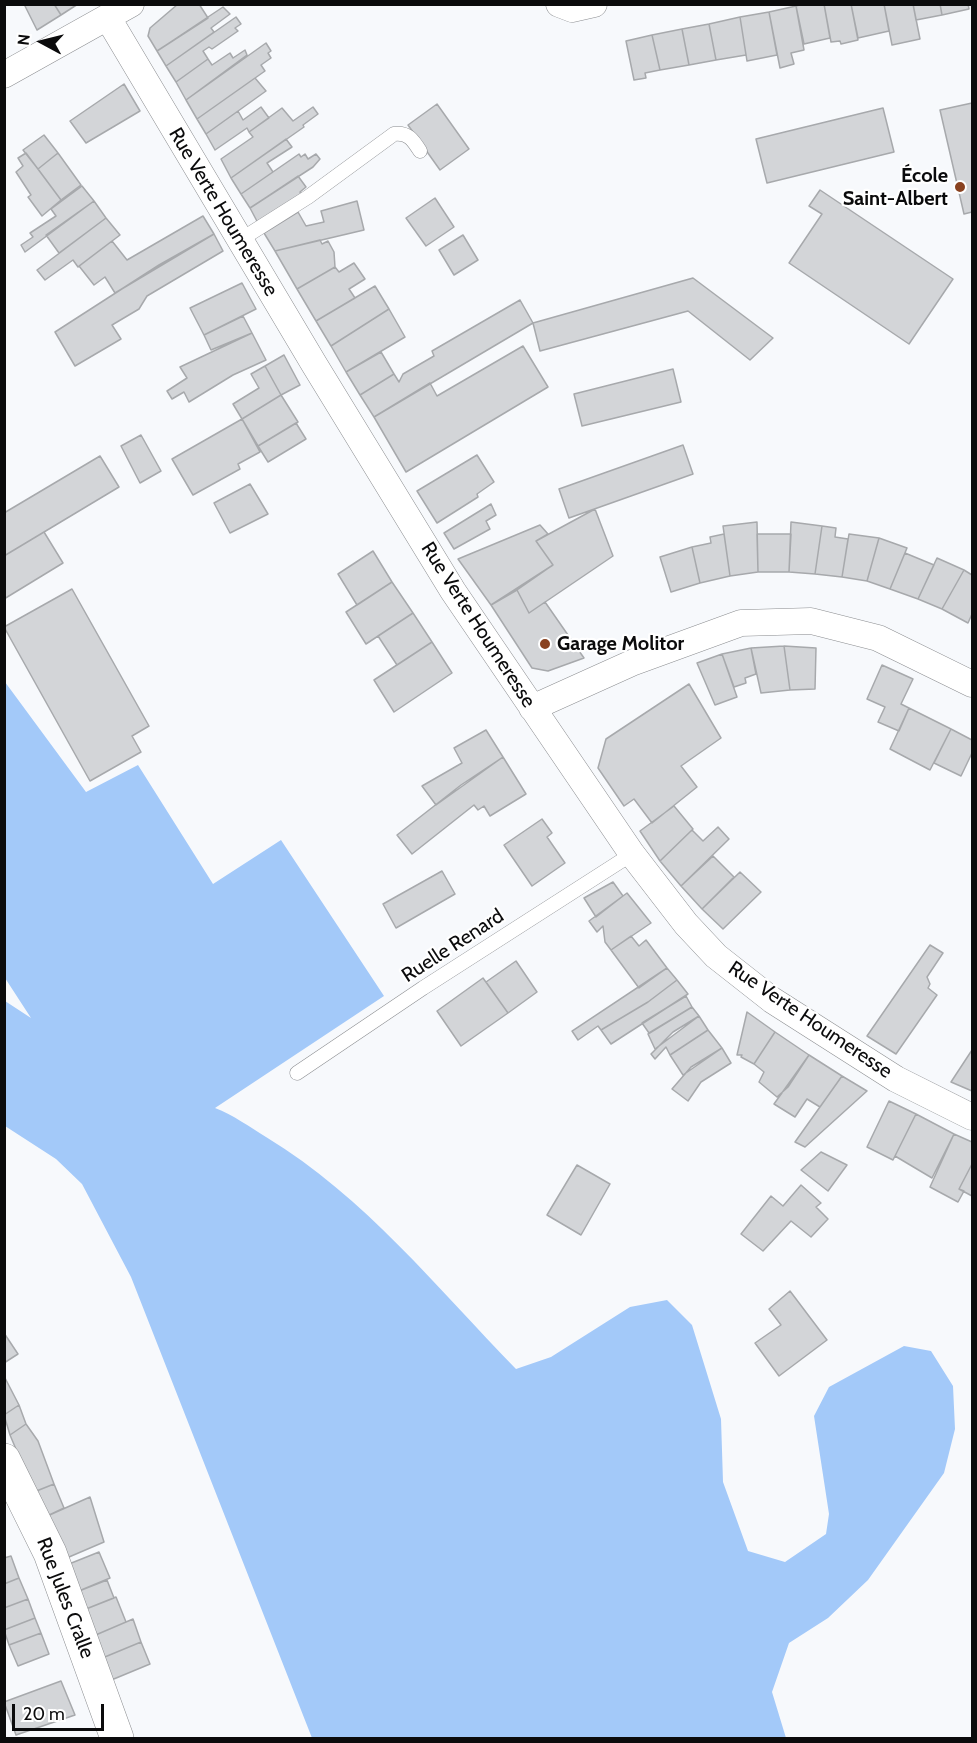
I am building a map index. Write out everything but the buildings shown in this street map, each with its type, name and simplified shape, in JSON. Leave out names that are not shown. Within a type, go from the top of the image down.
[{"type":"street","points":[[4,75],[131,4]]},
{"type":"street","points":[[559,4],[572,9],[594,4]]},
{"type":"street","name":"Rue Verte Houmeresse","points":[[108,18],[447,581],[632,854],[686,924],[716,956],[763,993],[896,1079],[972,1117]]},
{"type":"street","points":[[532,708],[634,662],[741,623],[811,621],[878,638],[972,684]]},
{"type":"street","name":"Rue Jules Cralle","points":[[4,1460],[50,1553],[117,1738]]},
{"type":"lane","points":[[240,240],[308,197],[394,134],[401,133],[411,137],[420,151]]},
{"type":"lane","name":"Ruelle Renard","points":[[297,1073],[423,988],[632,854]]},
{"type":"shaded area","points":[[5,682],[86,792],[138,765],[213,884],[281,840],[384,996],[215,1108],[266,1137],[336,1187],[398,1245],[516,1369],[551,1357],[630,1307],[667,1300],[692,1325],[721,1419],[723,1482],[748,1551],[785,1562],[826,1534],[829,1514],[814,1416],[829,1387],[904,1346],[931,1351],[953,1386],[955,1429],[944,1473],[868,1580],[828,1618],[789,1643],[772,1692],[786,1738],[312,1738],[131,1277],[82,1184],[56,1159],[5,1126],[5,1001],[31,1018],[5,978]]},
{"type":"place","name":"École Saint-Albert","points":[[960,187]]},
{"type":"place","name":"Garage Molitor","points":[[545,644]]}]
